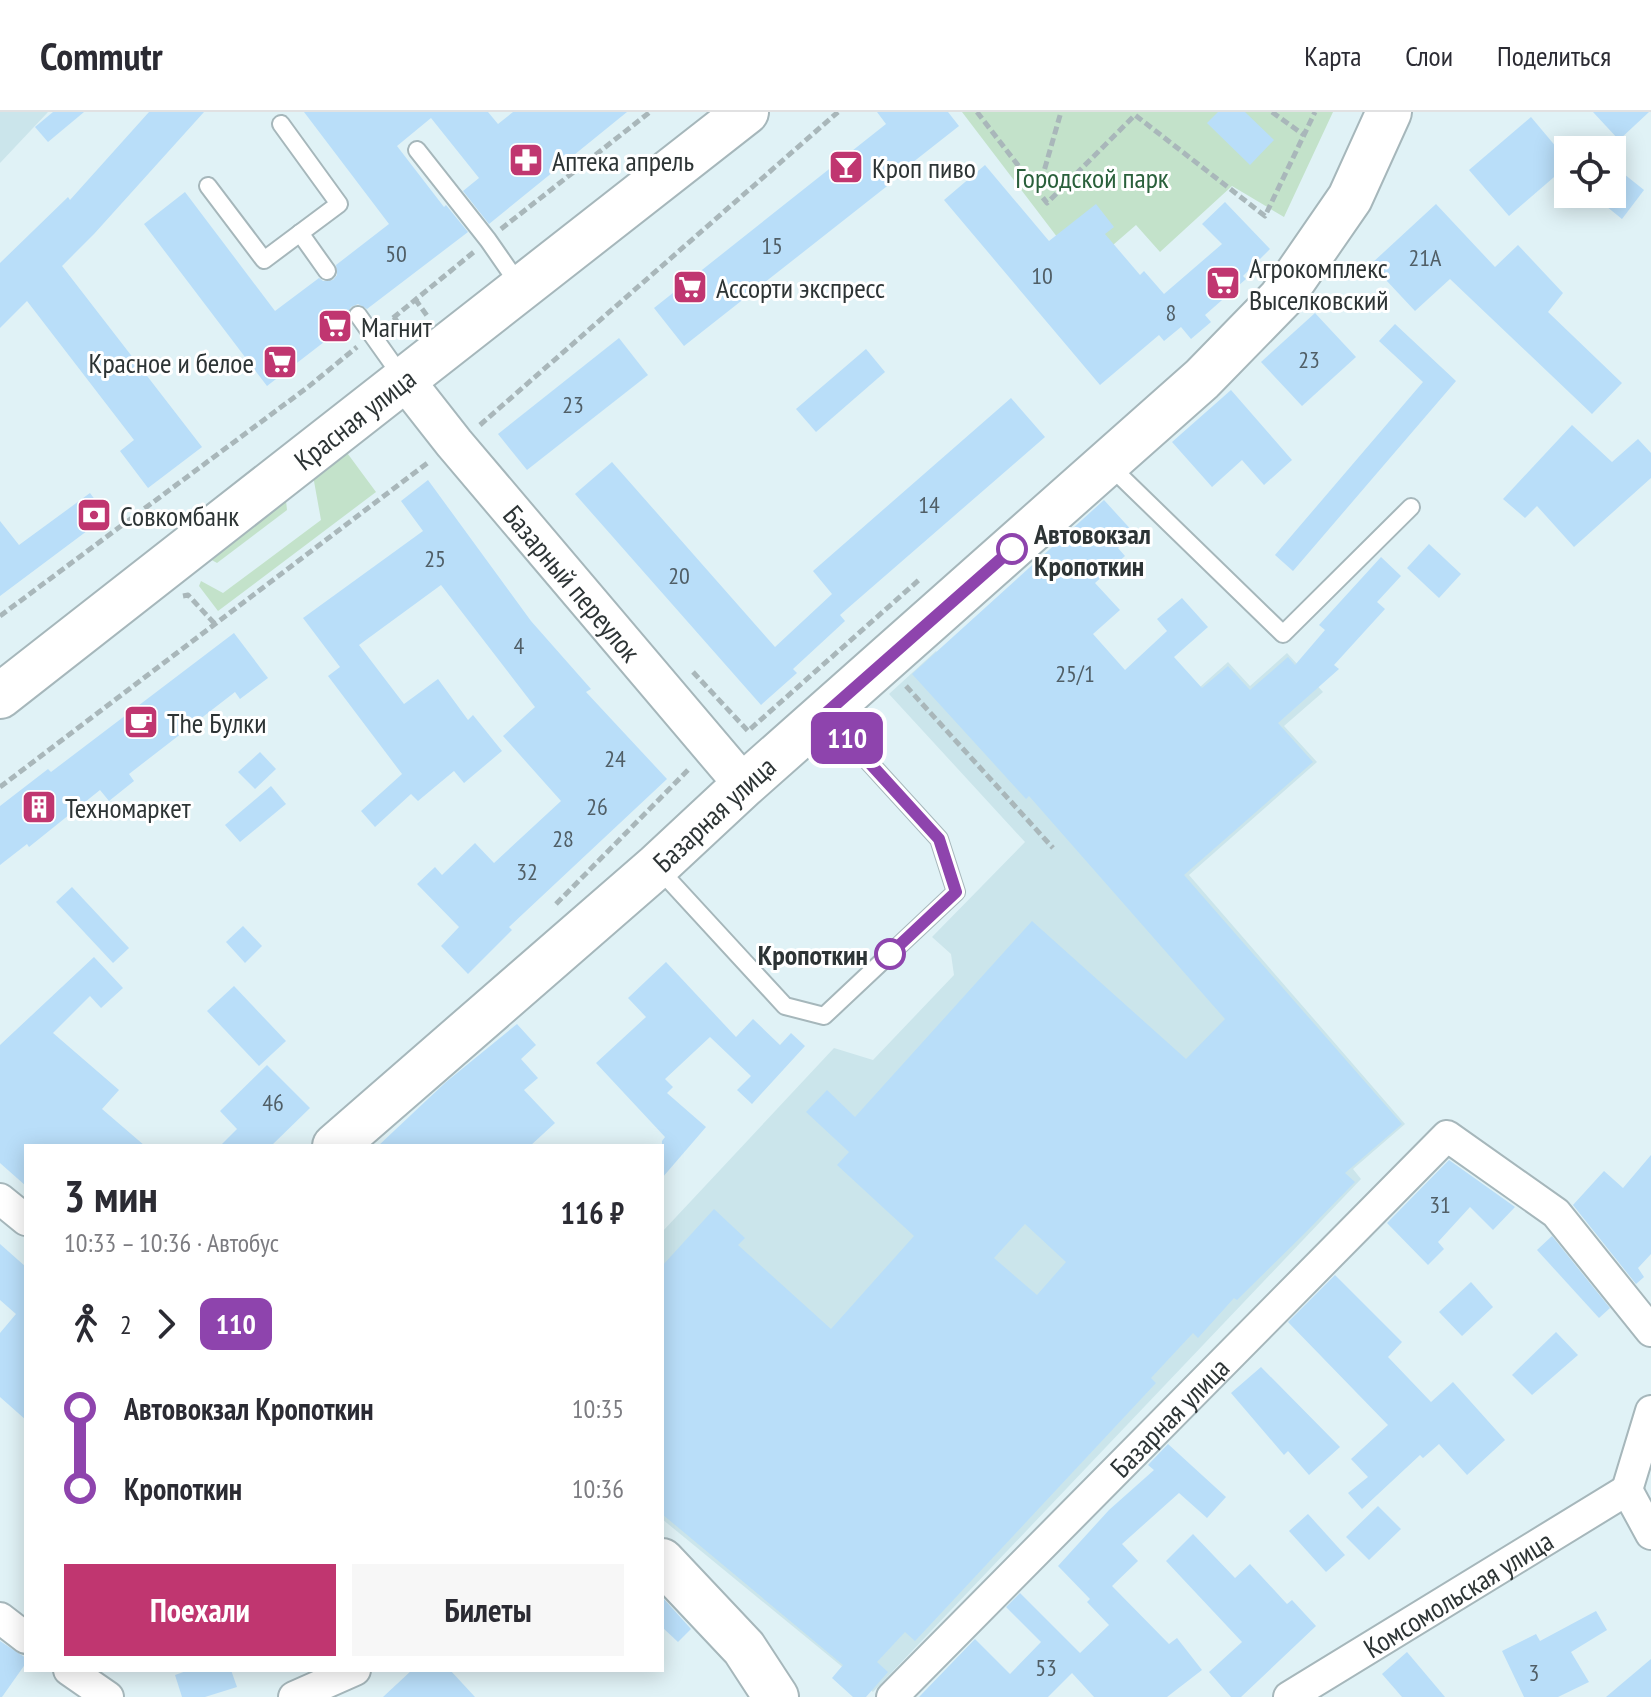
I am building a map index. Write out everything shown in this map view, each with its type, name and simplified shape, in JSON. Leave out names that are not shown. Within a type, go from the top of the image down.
[{"type":"main road","name":"Красная улица","points":[[0,696],[420,354],[521,288],[746,112]]},
{"type":"main road","name":"Базарная улица","points":[[337,1144],[657,866],[744,785],[1202,379],[1281,298],[1350,198],[1389,112]]},
{"type":"main road","points":[[664,1563],[744,1648],[776,1697]]},
{"type":"street","name":"Базарный переулок","points":[[420,354],[464,455],[744,785]]},
{"type":"street","name":"Базарная улица","points":[[892,1697],[1447,1136],[1556,1213],[1651,1331]]},
{"type":"street","points":[[0,1199],[24,1218]]},
{"type":"street","points":[[1651,1411],[1627,1490],[1651,1534]]},
{"type":"street","name":"Комсомольская улица","points":[[1289,1697],[1627,1490]]},
{"type":"street","points":[[0,1618],[24,1636]]},
{"type":"street","points":[[72,1672],[108,1697]]},
{"type":"street","points":[[294,1697],[350,1672]]},
{"type":"lane","points":[[208,186],[264,260],[339,204],[281,124]]},
{"type":"lane","points":[[417,150],[488,240],[521,288]]},
{"type":"lane","points":[[300,233],[327,271]]},
{"type":"lane","points":[[358,315],[372,334],[420,354]]},
{"type":"lane","points":[[1108,464],[1283,634],[1411,507]]},
{"type":"lane","points":[[657,866],[785,1006],[824,1016],[956,892],[939,839],[825,714]]},
{"type":"path","points":[[0,616],[308,387],[650,112]]},
{"type":"path","points":[[977,112],[1047,203],[1136,114],[1265,216],[1315,112]]},
{"type":"path","points":[[1038,192],[1061,112]]},
{"type":"path","points":[[1272,112],[1304,135]]},
{"type":"path","points":[[415,299],[420,354]]},
{"type":"path","points":[[394,317],[420,354]]},
{"type":"path","points":[[686,664],[748,731],[928,571]]},
{"type":"path","points":[[177,596],[188,595],[215,624]]},
{"type":"path","points":[[885,661],[1053,848]]},
{"type":"shaded area","points":[[0,112],[48,112],[0,163]]},
{"type":"shaded area","points":[[936,651],[993,717],[1106,771],[1228,662],[1250,686],[1287,653],[1323,692],[1284,726],[1317,762],[1189,875],[1405,1124],[1353,1169],[1361,1179],[873,1692],[664,1521],[664,1230],[834,1048],[873,1060],[954,975],[951,954],[932,937],[1025,842],[889,694]]},
{"type":"green space","name":"Городской парк","points":[[962,112],[1333,112],[1284,217],[1232,186],[1160,252],[1136,225],[1083,271]]},
{"type":"green space","points":[[342,446],[376,492],[218,611],[199,586],[201,581],[223,593],[321,520],[312,470]]},
{"type":"green space","points":[[285,491],[287,510],[217,563],[203,555]]},
{"type":"building","points":[[53,112],[84,112],[48,142],[35,127]]},
{"type":"building","points":[[149,112],[204,112],[62,266],[202,447],[148,488],[120,451],[134,440],[27,301],[0,328],[0,263],[68,197],[70,200]]},
{"type":"building","points":[[304,112],[488,112],[498,124],[513,112],[627,112],[489,224],[463,191],[479,178],[431,118],[397,146],[444,207],[446,205],[468,232],[367,309],[358,304],[351,307],[347,315],[350,322],[267,386],[144,224],[185,192],[275,311],[319,278],[323,281],[333,280],[337,275],[336,265],[389,224]]},
{"type":"building","points":[[877,112],[948,112],[959,126],[684,346],[654,308],[886,124]]},
{"type":"building","points":[[1218,112],[1245,112],[1274,140],[1250,165],[1207,123]]},
{"type":"building","points":[[1593,112],[1649,112],[1623,136],[1615,136]]},
{"type":"building","points":[[1531,117],[1554,144],[1554,177],[1509,216],[1469,170]]},
{"type":"building","points":[[985,165],[1049,241],[1096,204],[1114,227],[1105,234],[1140,275],[1144,271],[1164,294],[1222,244],[1202,224],[1225,202],[1270,249],[1243,276],[1246,279],[1205,315],[1211,322],[1191,339],[1181,327],[1164,341],[1159,335],[1100,385],[944,200]]},
{"type":"building","points":[[1626,176],[1644,190],[1622,219],[1608,208],[1626,208]]},
{"type":"building","points":[[1436,204],[1495,267],[1518,245],[1563,293],[1548,312],[1622,383],[1592,414],[1450,279],[1415,311],[1371,264]]},
{"type":"building","points":[[1315,313],[1356,357],[1302,406],[1261,362]]},
{"type":"building","points":[[1395,324],[1456,381],[1293,571],[1275,555],[1423,382],[1379,341]]},
{"type":"building","points":[[619,338],[648,375],[527,470],[498,434]]},
{"type":"building","points":[[866,349],[885,372],[816,432],[796,409]]},
{"type":"building","points":[[1231,390],[1292,460],[1264,485],[1242,460],[1212,487],[1172,442]]},
{"type":"building","points":[[1011,398],[1045,437],[840,615],[845,621],[793,669],[797,673],[761,705],[575,494],[612,462],[775,647],[832,594],[813,571]]},
{"type":"building","points":[[1572,425],[1612,462],[1638,439],[1651,453],[1651,478],[1574,547],[1537,506],[1525,518],[1503,499]]},
{"type":"building","points":[[428,480],[531,621],[591,689],[586,692],[667,779],[509,927],[512,930],[468,974],[441,946],[459,927],[417,884],[435,867],[442,875],[475,843],[494,863],[561,801],[503,736],[535,707],[441,585],[359,645],[404,704],[438,679],[468,720],[473,715],[502,751],[464,783],[454,771],[418,801],[411,794],[375,827],[361,811],[402,774],[328,676],[340,667],[303,618],[423,531],[401,501]]},
{"type":"building","points":[[90,493],[107,516],[0,596],[0,521],[19,545]]},
{"type":"building","points":[[1104,500],[1135,534],[1118,548],[1125,556],[1095,583],[1120,610],[1093,634],[1125,670],[1167,631],[1157,619],[1182,598],[1208,627],[1174,657],[1202,688],[1228,666],[1250,690],[1288,657],[1295,665],[1325,630],[1319,625],[1381,557],[1401,576],[1377,602],[1385,609],[1334,665],[1339,669],[1278,723],[1313,762],[1184,875],[1402,1124],[1345,1173],[1355,1182],[1307,1231],[1237,1300],[1234,1298],[1198,1338],[1193,1333],[1151,1378],[1156,1383],[915,1641],[905,1632],[877,1662],[888,1672],[866,1697],[853,1697],[832,1678],[843,1665],[664,1516],[664,1264],[714,1209],[745,1238],[738,1245],[831,1329],[914,1236],[837,1165],[849,1152],[806,1112],[827,1090],[855,1117],[1032,921],[1186,1059],[1225,1019],[1029,796],[1026,799],[912,674]],"holes":[[[1025,1224],[1066,1262],[1037,1295],[994,1258]]]},
{"type":"building","points":[[1429,544],[1461,574],[1439,598],[1407,568]]},
{"type":"building","points":[[234,633],[268,678],[240,699],[235,692],[129,774],[134,781],[109,801],[100,790],[29,847],[27,844],[0,865],[0,806],[48,769],[51,772]]},
{"type":"building","points":[[260,752],[276,769],[255,789],[238,772]]},
{"type":"building","points":[[271,786],[286,804],[240,842],[225,825]]},
{"type":"building","points":[[72,887],[129,948],[113,963],[56,902]]},
{"type":"building","points":[[243,926],[262,946],[245,963],[226,942]]},
{"type":"building","points":[[94,957],[123,988],[101,1008],[90,996],[53,1033],[119,1090],[102,1109],[143,1144],[24,1144],[24,1184],[0,1163],[0,1045]]},
{"type":"building","points":[[666,962],[736,1037],[753,1019],[780,1045],[791,1033],[805,1046],[752,1104],[737,1090],[751,1076],[710,1037],[665,1079],[673,1087],[667,1093],[706,1127],[664,1176],[662,1141],[665,1137],[596,1063],[646,1017],[628,998]]},
{"type":"building","points":[[234,986],[286,1041],[259,1066],[207,1011]]},
{"type":"building","points":[[517,1024],[536,1045],[521,1059],[538,1078],[524,1090],[555,1123],[532,1144],[380,1144],[446,1082]]},
{"type":"building","points":[[267,1065],[310,1108],[273,1144],[222,1144],[237,1129],[220,1111]]},
{"type":"building","points":[[1651,1155],[1651,1254],[1638,1268],[1644,1277],[1636,1284],[1573,1205],[1604,1171],[1623,1188]]},
{"type":"building","points":[[1449,1160],[1515,1207],[1493,1230],[1470,1207],[1438,1242],[1444,1249],[1428,1265],[1387,1223]]},
{"type":"building","points":[[1552,1236],[1610,1308],[1599,1318],[1537,1250]]},
{"type":"building","points":[[0,1244],[24,1265],[24,1418],[0,1397],[0,1333],[16,1314],[0,1300]]},
{"type":"building","points":[[1335,1275],[1402,1342],[1388,1357],[1431,1402],[1453,1382],[1505,1440],[1467,1475],[1439,1444],[1423,1458],[1420,1455],[1362,1509],[1348,1493],[1368,1477],[1351,1459],[1388,1425],[1288,1322]]},
{"type":"building","points":[[1471,1282],[1493,1307],[1462,1336],[1439,1312]]},
{"type":"building","points":[[1556,1332],[1578,1355],[1532,1395],[1512,1375]]},
{"type":"building","points":[[1261,1367],[1340,1447],[1309,1475],[1288,1451],[1284,1455],[1231,1393]]},
{"type":"building","points":[[1168,1444],[1226,1497],[1207,1518],[1179,1493],[1122,1544],[1138,1561],[1112,1586],[1169,1644],[1177,1638],[1202,1670],[1167,1697],[1094,1697],[1072,1673],[1048,1697],[919,1697],[975,1639],[1010,1674],[1041,1642],[1006,1607],[1020,1593],[1080,1653],[1109,1625],[1087,1602],[1090,1599],[1058,1566],[1109,1510],[1154,1470],[1148,1465]]},
{"type":"building","points":[[1378,1506],[1401,1529],[1369,1560],[1346,1537]]},
{"type":"building","points":[[1308,1514],[1345,1555],[1326,1572],[1289,1531]]},
{"type":"building","points":[[1193,1534],[1235,1578],[1250,1564],[1287,1604],[1292,1600],[1316,1626],[1241,1697],[1231,1697],[1209,1672],[1242,1642],[1166,1561]]},
{"type":"building","points":[[664,1599],[691,1629],[678,1642],[664,1629]]},
{"type":"building","points":[[1596,1611],[1607,1630],[1571,1652],[1589,1682],[1558,1697],[1524,1697],[1502,1651],[1536,1634],[1540,1641]]},
{"type":"building","points":[[0,1641],[24,1657],[24,1666],[0,1697]]},
{"type":"building","points":[[1407,1652],[1445,1697],[1402,1697],[1382,1674]]},
{"type":"building","points":[[1651,1659],[1651,1697],[1606,1697]]},
{"type":"building","points":[[183,1672],[232,1672],[237,1687],[205,1697],[182,1697],[175,1675]]},
{"type":"building","points":[[410,1672],[452,1672],[475,1697],[383,1697]]},
{"type":"bus line","name":"110","points":[[890,954],[956,892],[939,839],[825,714],[1012,549]]},
{"type":"place","name":"Аптека апрель","points":[[526,160]]},
{"type":"place","name":"Кроп пиво","points":[[846,167]]},
{"type":"place","name":"Агрокомплекс Выселковский","points":[[1223,283]]},
{"type":"place","name":"Ассорти экспресс","points":[[690,287]]},
{"type":"place","name":"Магнит","points":[[335,326]]},
{"type":"place","name":"Красное и белое","points":[[280,362]]},
{"type":"place","name":"Совкомбанк","points":[[94,515]]},
{"type":"place","name":"Автовокзал Кропоткин","points":[[1012,549]]},
{"type":"place","name":"The Булки","points":[[141,722]]},
{"type":"place","name":"Техномаркет","points":[[39,807]]},
{"type":"place","name":"Кропоткин","points":[[890,954]]}]
